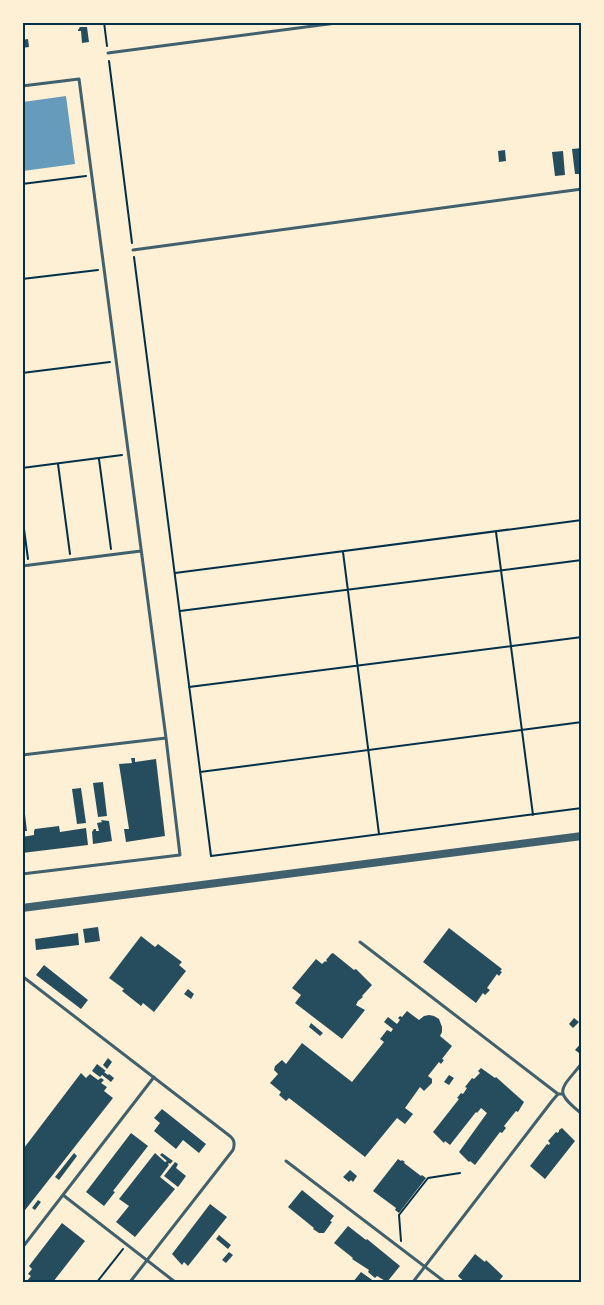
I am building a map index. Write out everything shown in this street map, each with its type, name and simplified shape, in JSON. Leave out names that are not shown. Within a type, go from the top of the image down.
[{"type":"street","points":[[22,908],[582,836]]},
{"type":"lane","points":[[108,53],[344,22]]},
{"type":"lane","points":[[22,86],[79,79],[180,855],[22,874]]},
{"type":"lane","points":[[133,250],[582,189]]},
{"type":"lane","points":[[22,566],[141,550]]},
{"type":"lane","points":[[22,755],[166,738]]},
{"type":"lane","points":[[360,942],[558,1094],[563,1094]]},
{"type":"lane","points":[[22,976],[234,1141],[235,1145],[227,1158],[130,1282]]},
{"type":"lane","points":[[582,1063],[564,1086],[563,1094],[567,1102],[582,1114]]},
{"type":"lane","points":[[22,1248],[154,1077]]},
{"type":"lane","points":[[413,1282],[558,1094]]},
{"type":"lane","points":[[286,1161],[445,1282]]},
{"type":"lane","points":[[63,1195],[176,1282]]},
{"type":"path","points":[[104,22],[211,856],[582,808]]},
{"type":"path","points":[[22,184],[91,176]]},
{"type":"path","points":[[22,279],[104,269]]},
{"type":"path","points":[[22,373],[116,361]]},
{"type":"path","points":[[22,468],[128,454]]},
{"type":"path","points":[[99,458],[112,554]]},
{"type":"path","points":[[58,463],[70,560]]},
{"type":"path","points":[[22,514],[29,565]]},
{"type":"path","points":[[175,573],[582,520]]},
{"type":"path","points":[[496,531],[533,815]]},
{"type":"path","points":[[343,551],[379,834]]},
{"type":"path","points":[[180,611],[582,560]]},
{"type":"path","points":[[189,687],[582,637]]},
{"type":"path","points":[[200,772],[582,722]]},
{"type":"path","points":[[402,1250],[399,1215],[428,1178],[460,1173]]},
{"type":"path","points":[[97,1282],[126,1245]]},
{"type":"water","points":[[66,96],[75,164],[23,171],[23,102]]},
{"type":"building","points":[[80,27],[87,27],[89,42],[82,43],[81,31],[78,31]]},
{"type":"building","points":[[28,39],[29,47],[22,48],[22,40]]},
{"type":"building","points":[[582,148],[582,174],[575,174],[572,149]]},
{"type":"building","points":[[505,150],[506,161],[499,162],[498,151]]},
{"type":"building","points":[[563,151],[565,175],[555,176],[552,152]]},
{"type":"building","points":[[131,758],[135,758],[135,762],[156,759],[165,836],[126,842],[124,829],[129,829],[119,764],[132,763]]},
{"type":"building","points":[[103,782],[107,816],[98,817],[93,783]]},
{"type":"building","points":[[81,788],[86,823],[77,824],[72,789]]},
{"type":"building","points":[[22,806],[24,806],[27,831],[22,831]]},
{"type":"building","points":[[101,820],[109,821],[112,841],[93,844],[92,832],[94,829],[99,831],[97,823],[102,822]]},
{"type":"building","points":[[59,826],[60,832],[86,828],[88,845],[22,853],[22,837],[34,835],[35,829]]},
{"type":"building","points":[[98,927],[100,941],[85,943],[83,929]]},
{"type":"building","points":[[449,928],[502,969],[499,976],[497,974],[487,988],[490,990],[485,995],[483,993],[476,1003],[423,962]]},
{"type":"building","points":[[78,933],[79,945],[36,950],[35,939]]},
{"type":"building","points":[[141,936],[155,947],[158,944],[182,962],[179,965],[186,971],[154,1012],[143,1003],[141,1006],[109,978]]},
{"type":"building","points":[[333,953],[354,970],[356,969],[372,985],[356,1005],[365,1010],[342,1039],[295,1003],[301,995],[292,988],[316,959],[322,964]]},
{"type":"building","points":[[44,965],[88,1000],[81,1009],[36,975]]},
{"type":"building","points":[[188,989],[194,994],[191,999],[184,994]]},
{"type":"building","points":[[407,1011],[419,1020],[429,1015],[439,1019],[442,1027],[440,1036],[452,1046],[441,1064],[439,1062],[428,1076],[432,1079],[432,1083],[424,1091],[420,1087],[405,1108],[413,1114],[405,1124],[397,1118],[365,1157],[289,1098],[286,1101],[279,1095],[281,1092],[270,1083],[278,1074],[274,1070],[275,1066],[282,1060],[286,1064],[302,1043],[352,1082],[384,1042],[380,1039],[387,1030],[391,1032],[393,1029],[384,1022],[388,1017],[397,1024],[400,1020],[398,1018]]},
{"type":"building","points":[[574,1018],[579,1022],[573,1028],[569,1024]]},
{"type":"building","points":[[311,1023],[323,1033],[320,1036],[309,1027]]},
{"type":"building","points":[[582,1042],[582,1051],[579,1053],[575,1050]]},
{"type":"building","points":[[108,1058],[112,1062],[107,1069],[103,1065]]},
{"type":"building","points":[[97,1064],[114,1078],[111,1082],[92,1071]]},
{"type":"building","points":[[481,1068],[496,1077],[524,1102],[475,1165],[459,1152],[487,1113],[481,1108],[450,1145],[445,1141],[444,1143],[433,1132],[459,1099],[457,1098],[461,1093],[463,1094],[472,1078],[474,1079],[480,1073],[478,1071]]},
{"type":"building","points":[[81,1073],[86,1078],[90,1074],[98,1080],[101,1078],[104,1080],[101,1083],[107,1087],[104,1091],[113,1098],[22,1214],[22,1147],[24,1148]]},
{"type":"building","points":[[449,1075],[454,1078],[449,1085],[444,1082]]},
{"type":"building","points":[[162,1109],[206,1144],[199,1153],[183,1140],[176,1149],[154,1131],[160,1123],[154,1118]]},
{"type":"building","points":[[562,1128],[575,1141],[545,1179],[530,1166],[547,1144],[549,1145],[548,1141]]},
{"type":"building","points":[[131,1133],[148,1146],[104,1206],[86,1192]]},
{"type":"building","points":[[74,1153],[77,1156],[59,1180],[55,1177]]},
{"type":"building","points":[[155,1153],[165,1162],[167,1161],[160,1155],[162,1153],[173,1161],[168,1164],[160,1177],[175,1189],[135,1237],[116,1222],[129,1206],[119,1199]]},
{"type":"building","points":[[398,1159],[426,1178],[399,1213],[395,1210],[396,1208],[373,1191]]},
{"type":"building","points":[[175,1162],[178,1164],[176,1168],[186,1176],[178,1187],[164,1176]]},
{"type":"building","points":[[350,1170],[357,1176],[353,1182],[343,1177]]},
{"type":"building","points":[[302,1190],[334,1216],[324,1233],[313,1229],[288,1207]]},
{"type":"building","points":[[38,1200],[41,1202],[35,1210],[32,1208]]},
{"type":"building","points":[[210,1204],[227,1217],[188,1266],[184,1262],[182,1265],[172,1254]]},
{"type":"building","points":[[62,1223],[85,1241],[53,1282],[26,1282],[31,1276],[28,1274],[32,1269],[29,1266]]},
{"type":"building","points":[[348,1226],[400,1266],[387,1282],[377,1276],[375,1278],[368,1272],[369,1270],[334,1243]]},
{"type":"building","points":[[219,1235],[231,1245],[228,1249],[216,1239]]},
{"type":"building","points":[[229,1252],[233,1255],[226,1263],[222,1260]]},
{"type":"building","points":[[475,1254],[485,1262],[486,1260],[503,1276],[499,1281],[501,1282],[465,1282],[458,1276]]},
{"type":"building","points":[[361,1272],[375,1282],[353,1282]]}]
